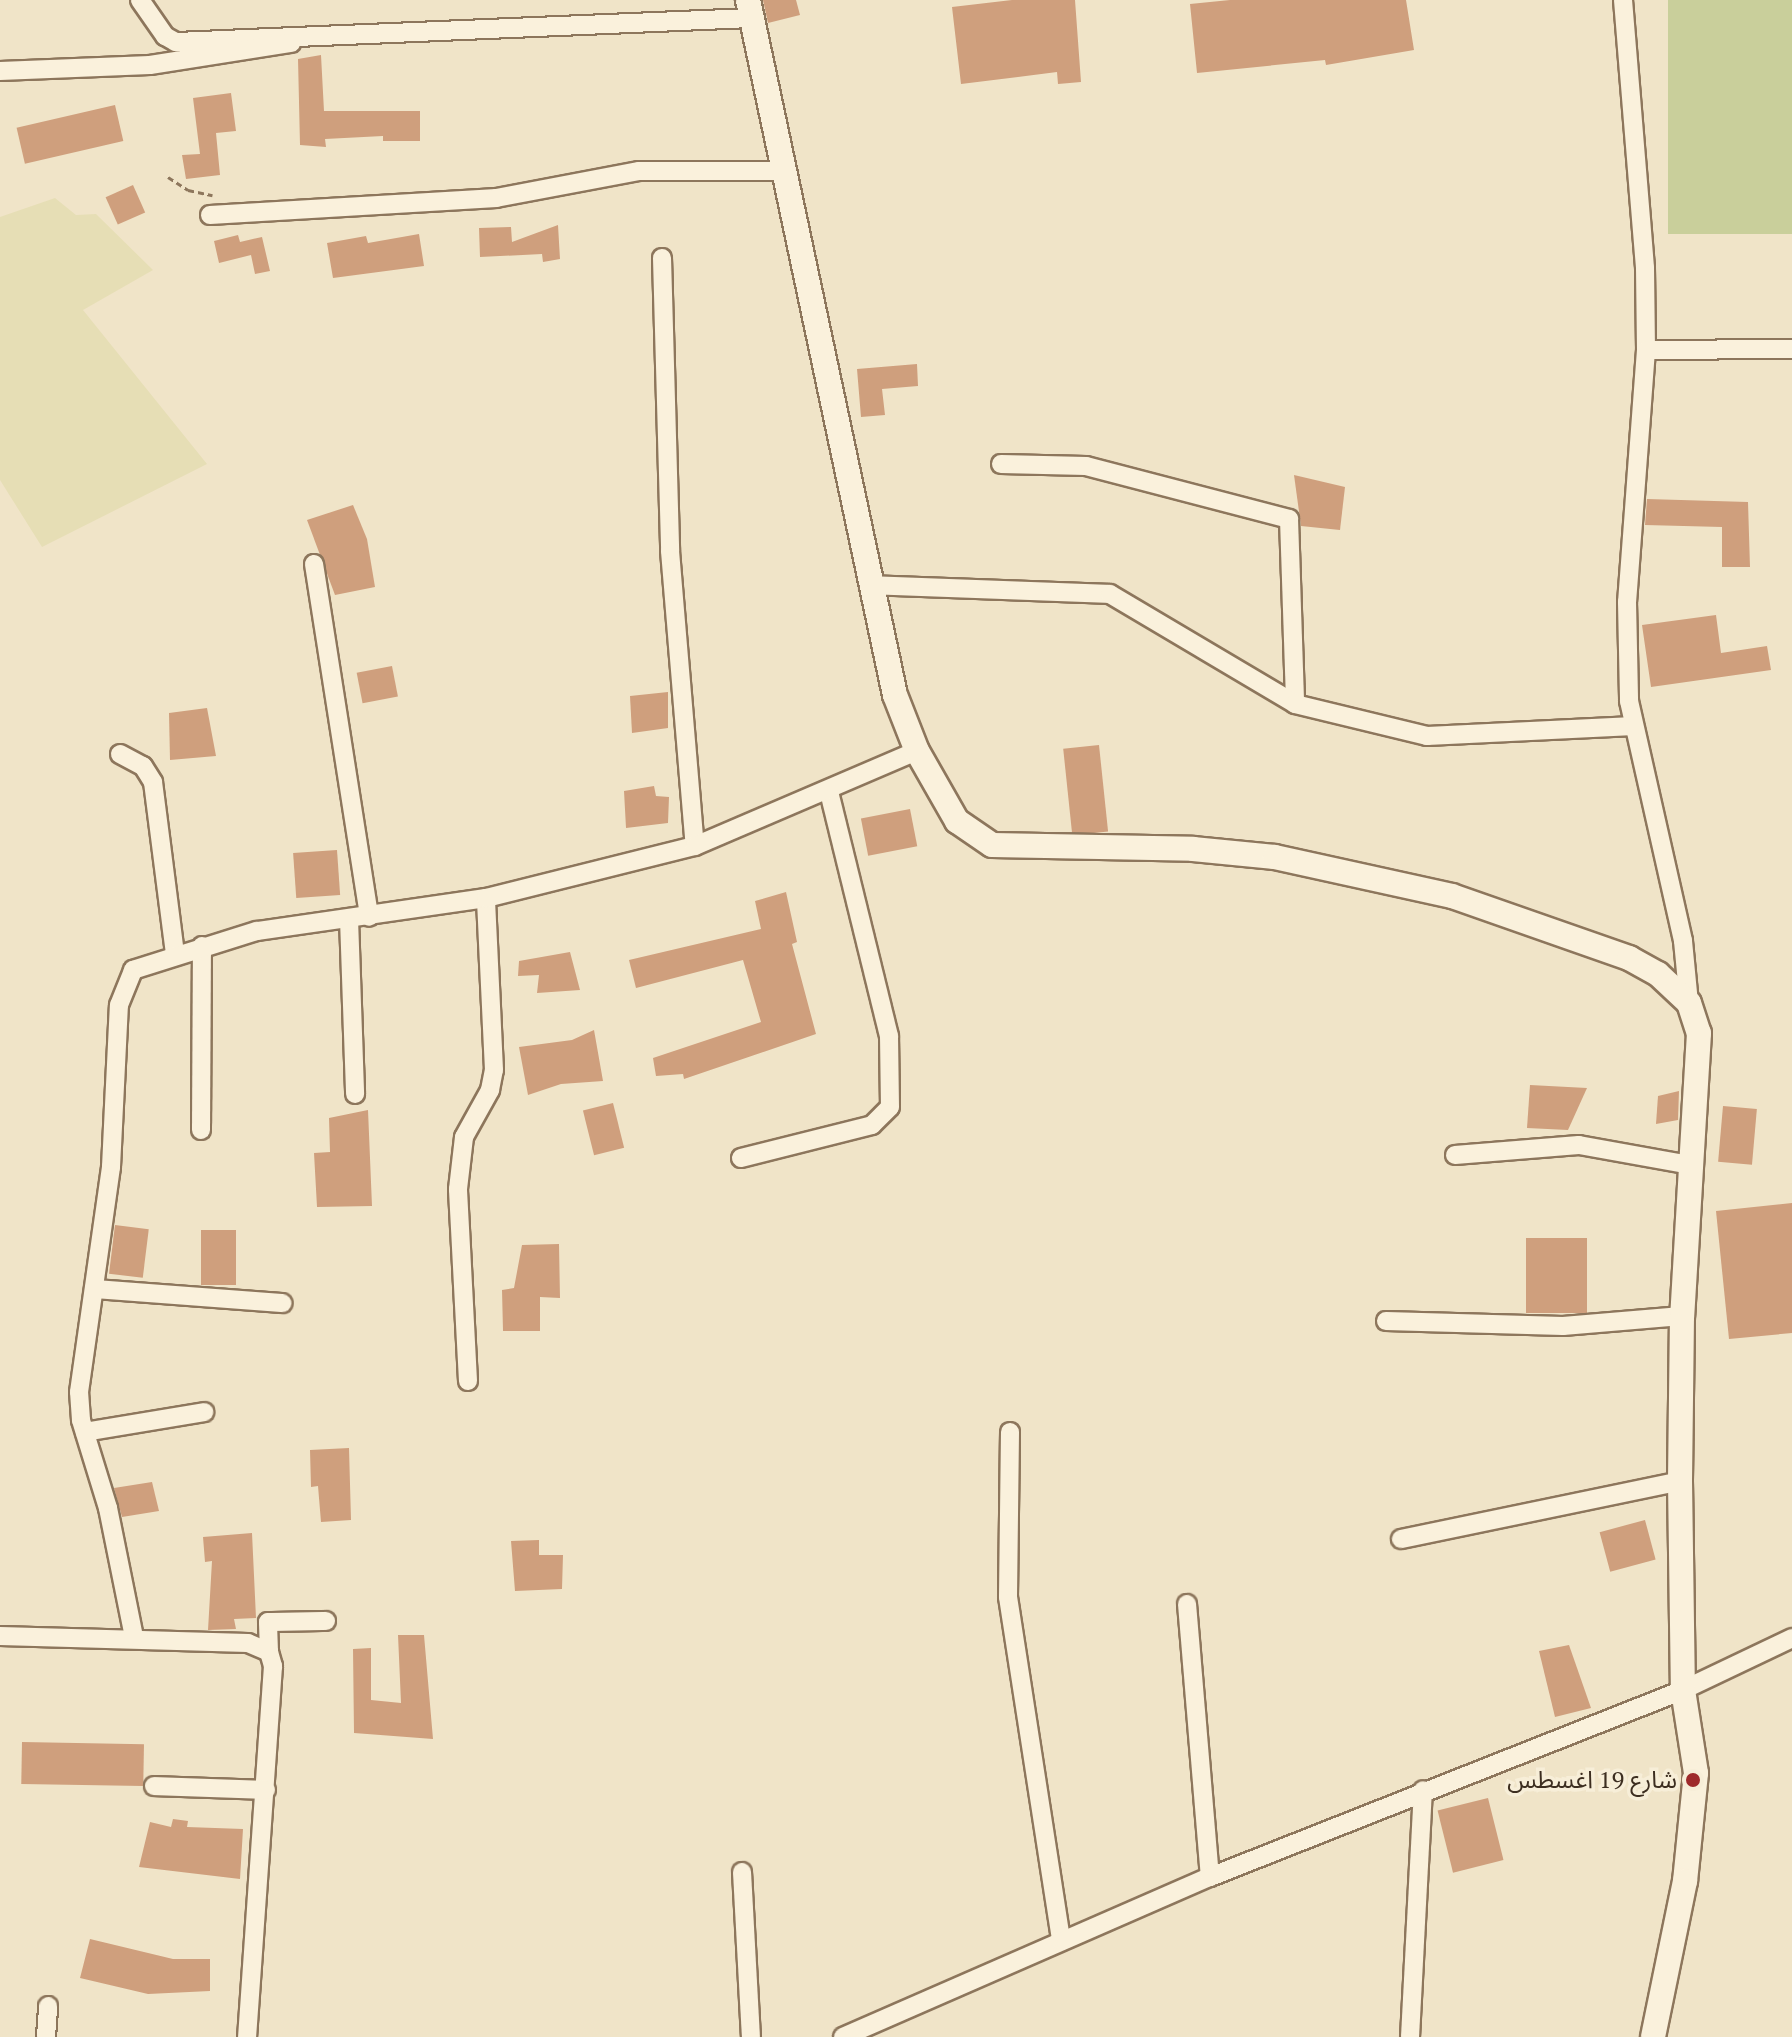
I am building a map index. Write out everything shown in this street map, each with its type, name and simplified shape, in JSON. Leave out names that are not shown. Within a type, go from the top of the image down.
[{"type":"street","points":[[140,0],[156,25],[176,42],[750,9],[781,171],[895,695],[917,751],[957,821],[992,845],[1193,849],[1275,857],[1452,896],[1629,958],[1658,974],[1689,1003]]},
{"type":"street","points":[[1623,0],[1642,190],[1646,350],[1627,602],[1634,726],[1683,941],[1689,1003],[1699,1033],[1682,1316],[1680,1481],[1683,1690],[1696,1773],[1685,1881],[1653,2037]]},
{"type":"street","points":[[0,71],[150,65],[268,48],[317,33]]},
{"type":"street","points":[[210,215],[496,198],[639,171],[781,171]]},
{"type":"street","points":[[662,258],[670,551],[695,846]]},
{"type":"street","points":[[1646,350],[1792,349]]},
{"type":"street","points":[[1001,464],[1086,466],[1289,519],[1295,704]]},
{"type":"street","points":[[314,564],[369,917]]},
{"type":"street","points":[[869,585],[1110,594],[1295,704],[1427,736],[1634,726]]},
{"type":"street","points":[[134,1637],[108,1508],[85,1432],[79,1392],[111,1167],[123,986],[133,970],[175,953],[257,931],[486,898],[695,846],[829,792],[917,751]]},
{"type":"street","points":[[120,754],[143,766],[153,782],[175,953]]},
{"type":"street","points":[[741,1158],[872,1125],[890,1107],[894,1078],[889,1036],[829,792]]},
{"type":"street","points":[[468,1381],[458,1189],[464,1137],[490,1090],[494,1070],[486,898]]},
{"type":"street","points":[[349,919],[355,1094]]},
{"type":"street","points":[[201,1130],[202,946]]},
{"type":"street","points":[[1455,1155],[1579,1145],[1690,1165]]},
{"type":"street","points":[[94,1289],[282,1303]]},
{"type":"street","points":[[1386,1321],[1563,1326],[1682,1316]]},
{"type":"street","points":[[85,1432],[204,1412]]},
{"type":"street","points":[[1010,1432],[1008,1597],[1061,1941]]},
{"type":"street","points":[[1401,1539],[1680,1481]]},
{"type":"street","points":[[1187,1604],[1210,1877]]},
{"type":"street","points":[[247,2037],[273,1666],[268,1622],[326,1621]]},
{"type":"street","points":[[0,1636],[134,1637],[248,1643],[269,1652]]},
{"type":"street","points":[[843,2037],[1210,1877],[1423,1790],[1683,1690],[1792,1638]]},
{"type":"street","points":[[154,1786],[266,1790]]},
{"type":"street","points":[[1410,2037],[1423,1790]]},
{"type":"street","points":[[742,1872],[751,2037]]},
{"type":"street","points":[[46,2037],[48,2006]]},
{"type":"path","points":[[168,177],[188,190],[217,195]]},
{"type":"shaded area","points":[[55,198],[76,215],[96,214],[153,270],[83,310],[207,464],[42,547],[0,480],[0,217]]},
{"type":"green space","points":[[1668,0],[1792,0],[1792,234],[1668,234]]},
{"type":"building","points":[[763,0],[796,0],[800,15],[768,23]]},
{"type":"building","points":[[1012,0],[1075,0],[1081,82],[1058,84],[1057,72],[961,84],[952,7]]},
{"type":"building","points":[[1230,0],[1406,0],[1414,50],[1326,65],[1325,60],[1197,73],[1190,4]]},
{"type":"building","points":[[321,55],[324,111],[420,111],[420,141],[383,141],[383,136],[325,139],[326,147],[300,145],[298,59]]},
{"type":"building","points":[[231,93],[236,131],[216,133],[220,175],[186,179],[182,155],[200,154],[193,98]]},
{"type":"building","points":[[115,105],[123,141],[25,164],[17,128]]},
{"type":"building","points":[[133,185],[145,212],[118,225],[106,197]]},
{"type":"building","points":[[558,225],[560,259],[543,262],[542,254],[480,257],[479,228],[511,227],[512,242]]},
{"type":"building","points":[[419,234],[424,266],[333,278],[327,243],[366,236],[368,243]]},
{"type":"building","points":[[238,235],[240,242],[262,237],[270,271],[255,274],[251,255],[219,263],[214,241]]},
{"type":"building","points":[[917,364],[918,386],[882,389],[885,415],[861,417],[857,369]]},
{"type":"building","points":[[1294,475],[1345,487],[1340,530],[1301,526]]},
{"type":"building","points":[[1647,499],[1748,502],[1750,567],[1722,567],[1722,527],[1645,525]]},
{"type":"building","points":[[353,505],[367,539],[375,587],[335,595],[307,520]]},
{"type":"building","points":[[1716,615],[1721,653],[1767,646],[1771,670],[1651,687],[1642,625]]},
{"type":"building","points":[[392,666],[398,696],[363,703],[357,673]]},
{"type":"building","points":[[668,692],[668,728],[632,733],[630,696]]},
{"type":"building","points":[[207,708],[216,756],[170,760],[169,713]]},
{"type":"building","points":[[1099,745],[1108,832],[1072,835],[1063,749]]},
{"type":"building","points":[[654,786],[656,796],[669,797],[668,823],[626,828],[624,791]]},
{"type":"building","points":[[910,809],[917,846],[868,856],[861,819]]},
{"type":"building","points":[[337,850],[340,895],[296,898],[293,853]]},
{"type":"building","points":[[786,892],[797,942],[792,944],[816,1034],[684,1079],[683,1074],[656,1076],[653,1058],[761,1022],[743,960],[636,988],[629,960],[761,929],[755,901]]},
{"type":"building","points":[[570,952],[580,990],[537,993],[539,975],[518,976],[519,961]]},
{"type":"building","points":[[594,1030],[603,1081],[561,1084],[528,1095],[519,1047],[572,1040]]},
{"type":"building","points":[[1530,1085],[1587,1088],[1568,1130],[1527,1128]]},
{"type":"building","points":[[1679,1091],[1678,1120],[1656,1124],[1658,1096]]},
{"type":"building","points":[[613,1103],[624,1148],[594,1155],[583,1110]]},
{"type":"building","points":[[1723,1106],[1757,1109],[1752,1165],[1718,1162]]},
{"type":"building","points":[[368,1110],[372,1206],[317,1207],[314,1153],[330,1152],[329,1118]]},
{"type":"building","points":[[1792,1203],[1792,1333],[1729,1339],[1716,1211]]},
{"type":"building","points":[[115,1225],[149,1229],[143,1278],[109,1274]]},
{"type":"building","points":[[201,1230],[236,1230],[236,1285],[201,1285]]},
{"type":"building","points":[[1526,1238],[1587,1238],[1587,1313],[1526,1313]]},
{"type":"building","points":[[559,1244],[560,1298],[540,1297],[540,1331],[503,1331],[502,1290],[514,1288],[522,1245]]},
{"type":"building","points":[[349,1448],[351,1520],[321,1522],[318,1486],[311,1487],[310,1450]]},
{"type":"building","points":[[152,1482],[159,1511],[122,1517],[114,1488]]},
{"type":"building","points":[[1645,1520],[1656,1560],[1610,1572],[1600,1532]]},
{"type":"building","points":[[252,1533],[256,1618],[234,1619],[236,1629],[208,1630],[212,1561],[205,1562],[203,1537]]},
{"type":"building","points":[[539,1540],[539,1555],[563,1555],[562,1589],[515,1591],[511,1541]]},
{"type":"building","points":[[398,1635],[424,1635],[433,1739],[354,1733],[353,1649],[371,1648],[371,1700],[401,1703]]},
{"type":"building","points":[[1569,1645],[1591,1708],[1555,1717],[1539,1651]]},
{"type":"building","points":[[22,1742],[144,1744],[143,1786],[21,1784]]},
{"type":"building","points":[[1488,1798],[1503,1860],[1453,1873],[1438,1811]]},
{"type":"building","points":[[173,1819],[188,1821],[187,1827],[243,1829],[240,1879],[139,1867],[150,1822],[171,1827]]},
{"type":"building","points":[[90,1939],[173,1959],[210,1959],[210,1991],[148,1994],[80,1978]]},
{"type":"place","name":"شارع 19 اغسطس","points":[[1693,1780]]}]
